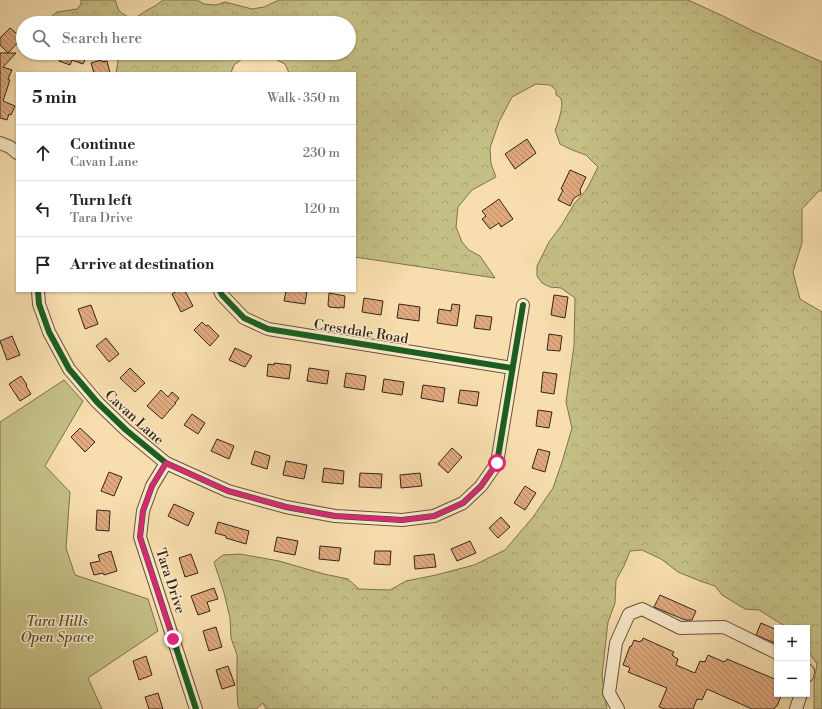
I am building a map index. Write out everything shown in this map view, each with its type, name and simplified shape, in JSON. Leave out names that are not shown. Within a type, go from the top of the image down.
[{"type":"street","points":[[0,143],[10,147],[16,152]]},
{"type":"street","name":"Cavan Lane","points":[[38,292],[39,304],[49,332],[69,369],[97,402],[126,430],[166,463],[228,491],[286,507],[343,517],[402,520],[434,516],[463,503],[481,486],[497,463],[523,305]]},
{"type":"street","name":"Crestdale Road","points":[[220,292],[244,318],[268,329],[512,368]]},
{"type":"street","name":"Tara Drive","points":[[166,463],[152,486],[143,511],[140,537],[196,709]]},
{"type":"street","points":[[618,709],[609,693],[616,643],[629,614],[642,609],[680,628],[724,627],[774,652]]},
{"type":"street","points":[[796,709],[800,697]]},
{"type":"green space","points":[[81,0],[115,0],[119,11],[126,16],[52,16],[57,12],[77,9],[81,4]]},
{"type":"green space","points":[[163,0],[197,0],[204,4],[216,5],[225,2],[252,9],[264,7],[279,0],[688,0],[822,62],[822,191],[819,191],[802,209],[802,243],[793,272],[800,299],[822,312],[822,709],[814,709],[814,681],[817,664],[810,654],[810,625],[783,625],[759,610],[745,609],[722,595],[715,586],[678,572],[661,559],[642,550],[630,551],[616,580],[615,603],[608,622],[602,676],[607,709],[266,709],[263,703],[256,709],[240,709],[238,707],[237,655],[231,638],[230,618],[224,593],[214,562],[223,555],[240,554],[279,561],[324,574],[348,579],[359,589],[390,590],[406,581],[474,565],[505,550],[533,517],[553,488],[572,428],[566,402],[574,346],[575,298],[561,288],[550,287],[542,283],[537,276],[537,266],[549,242],[561,226],[574,204],[587,189],[598,167],[586,155],[560,144],[555,130],[561,110],[561,99],[556,95],[556,90],[550,85],[536,84],[512,97],[499,122],[490,148],[491,164],[496,177],[472,190],[458,207],[456,227],[462,242],[469,250],[480,256],[495,278],[356,257],[356,72],[289,72],[285,64],[277,60],[356,60],[356,16],[138,16]]},
{"type":"green space","points":[[118,60],[241,60],[234,65],[231,72],[116,72]]},
{"type":"green space","name":"Tara Hills Open Space","points":[[64,380],[83,401],[45,466],[70,492],[66,548],[75,575],[148,599],[158,631],[88,678],[102,709],[0,709],[0,422]]},
{"type":"building","points":[[10,28],[16,33],[16,44],[8,53],[0,45],[0,38]]},
{"type":"building","points":[[0,53],[16,53],[3,67],[12,70],[8,79],[10,80],[3,101],[15,106],[11,115],[9,114],[7,120],[0,118]]},
{"type":"building","points":[[59,60],[72,60],[70,65]]},
{"type":"building","points":[[72,60],[85,60],[83,64]]},
{"type":"building","points":[[101,60],[102,62],[107,61],[110,72],[94,72],[91,63]]},
{"type":"building","points":[[527,139],[536,153],[515,169],[505,154]]},
{"type":"building","points":[[570,170],[586,177],[580,190],[581,194],[574,198],[570,206],[558,200],[563,190],[561,189]]},
{"type":"building","points":[[499,199],[513,219],[501,227],[499,223],[490,229],[482,219],[486,216],[482,211]]},
{"type":"building","points":[[175,292],[186,292],[193,306],[181,312],[172,294]]},
{"type":"building","points":[[286,292],[307,292],[305,304],[284,301]]},
{"type":"building","points":[[329,293],[345,296],[344,308],[329,307]]},
{"type":"building","points":[[554,295],[568,297],[565,318],[551,315]]},
{"type":"building","points":[[364,298],[383,301],[381,315],[362,312]]},
{"type":"building","points":[[399,304],[420,307],[419,321],[397,318]]},
{"type":"building","points":[[452,304],[460,305],[457,326],[437,323],[439,309],[451,311]]},
{"type":"building","points":[[91,305],[98,324],[85,329],[78,309]]},
{"type":"building","points":[[476,315],[492,317],[490,330],[474,328]]},
{"type":"building","points":[[202,322],[206,326],[208,325],[219,336],[210,346],[194,330]]},
{"type":"building","points":[[549,334],[562,336],[560,351],[547,350]]},
{"type":"building","points":[[12,336],[20,355],[7,360],[0,341]]},
{"type":"building","points":[[106,338],[119,354],[109,362],[96,346]]},
{"type":"building","points":[[235,348],[252,356],[245,367],[229,360]]},
{"type":"building","points":[[274,363],[291,365],[289,379],[267,376],[268,364],[274,365]]},
{"type":"building","points":[[130,368],[145,383],[135,392],[120,378]]},
{"type":"building","points":[[309,368],[329,371],[327,384],[307,381]]},
{"type":"building","points":[[543,372],[557,374],[554,394],[541,392]]},
{"type":"building","points":[[346,373],[366,376],[364,390],[344,387]]},
{"type":"building","points":[[21,376],[31,394],[20,401],[9,384]]},
{"type":"building","points":[[384,379],[404,382],[402,395],[382,392]]},
{"type":"building","points":[[423,385],[445,388],[443,402],[421,398]]},
{"type":"building","points":[[161,390],[168,397],[172,392],[179,398],[162,419],[147,406]]},
{"type":"building","points":[[460,390],[479,392],[477,406],[458,403]]},
{"type":"building","points":[[538,410],[552,412],[549,428],[536,426]]},
{"type":"building","points":[[192,414],[205,423],[198,434],[184,425]]},
{"type":"building","points":[[80,428],[95,442],[85,452],[71,437]]},
{"type":"building","points":[[217,439],[234,446],[229,459],[211,451]]},
{"type":"building","points":[[452,448],[462,457],[448,473],[438,464]]},
{"type":"building","points":[[538,449],[550,452],[545,472],[532,468]]},
{"type":"building","points":[[255,451],[270,456],[267,469],[251,464]]},
{"type":"building","points":[[286,461],[307,465],[304,479],[283,475]]},
{"type":"building","points":[[324,468],[344,471],[343,484],[322,482]]},
{"type":"building","points":[[109,472],[122,477],[114,496],[101,491]]},
{"type":"building","points":[[360,473],[382,474],[381,488],[359,487]]},
{"type":"building","points":[[420,473],[422,486],[401,488],[400,475]]},
{"type":"building","points":[[525,486],[536,493],[525,510],[514,503]]},
{"type":"building","points":[[174,504],[194,513],[188,526],[168,516]]},
{"type":"building","points":[[97,510],[110,511],[109,531],[96,530]]},
{"type":"building","points":[[501,517],[510,527],[498,538],[489,528]]},
{"type":"building","points":[[218,522],[249,531],[246,544],[215,533]]},
{"type":"building","points":[[277,537],[298,541],[295,555],[274,551]]},
{"type":"building","points":[[470,541],[476,553],[457,561],[451,549]]},
{"type":"building","points":[[320,546],[341,548],[339,561],[319,559]]},
{"type":"building","points":[[111,551],[117,571],[104,575],[103,573],[94,575],[90,563],[100,561],[98,555]]},
{"type":"building","points":[[375,551],[391,551],[390,565],[374,564]]},
{"type":"building","points":[[191,554],[198,573],[185,577],[179,558]]},
{"type":"building","points":[[434,554],[436,567],[415,569],[414,556]]},
{"type":"building","points":[[214,588],[218,599],[207,602],[210,611],[198,615],[191,596]]},
{"type":"building","points":[[660,595],[696,611],[692,620],[685,620],[654,607]]},
{"type":"building","points":[[761,623],[774,629],[774,643],[756,635]]},
{"type":"building","points":[[216,627],[222,647],[209,651],[203,631]]},
{"type":"building","points":[[643,638],[674,652],[672,655],[678,659],[676,665],[695,673],[700,661],[705,662],[708,655],[724,662],[727,659],[774,679],[774,697],[781,697],[777,706],[774,709],[752,709],[707,689],[702,700],[697,699],[693,709],[665,709],[659,707],[667,688],[628,672],[630,669],[629,667],[623,665],[630,646],[631,647],[634,640],[640,642]]},
{"type":"building","points":[[146,656],[152,675],[139,680],[133,661]]},
{"type":"building","points":[[228,666],[235,685],[222,689],[216,670]]},
{"type":"building","points":[[158,693],[163,709],[149,709],[145,697]]},
{"type":"cycle path","points":[[38,292],[39,304],[49,332],[69,369],[97,402],[126,430],[166,463],[228,491],[286,507],[335,516],[402,520],[434,516],[463,503],[481,486],[497,463],[523,305]]},
{"type":"cycle path","points":[[220,292],[244,318],[268,329],[512,368]]},
{"type":"cycle path","points":[[166,463],[152,486],[143,511],[140,537],[196,709]]},
{"type":"route","points":[[173,639],[140,537],[143,511],[152,486],[166,463],[228,491],[286,507],[335,516],[402,520],[434,516],[463,503],[481,486],[497,463]]}]
